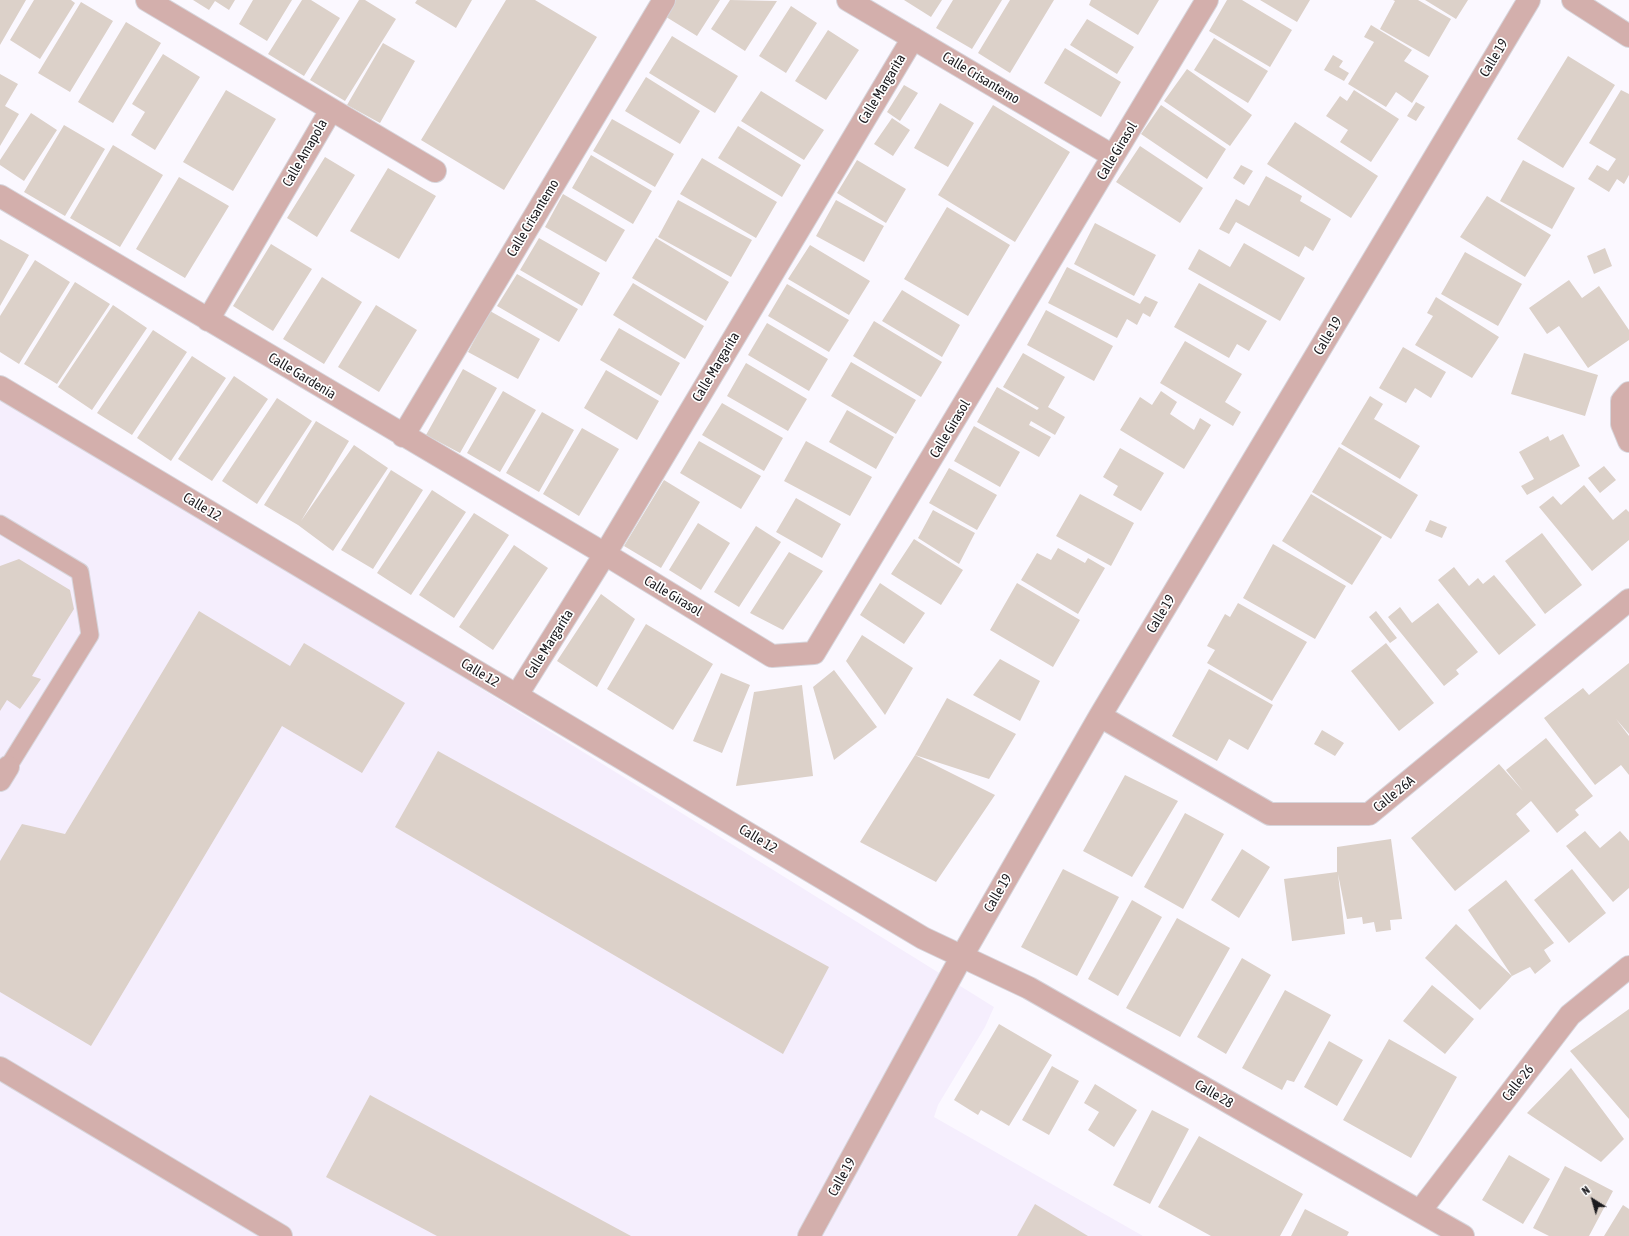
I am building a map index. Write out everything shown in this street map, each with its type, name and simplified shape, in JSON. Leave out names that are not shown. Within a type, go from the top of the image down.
[{"type":"street","name":"Calle Amapola","points":[[147,0],[331,110],[208,320]]},
{"type":"street","name":"Calle Crisantemo","points":[[403,436],[664,0]]},
{"type":"street","name":"Calle Crisantemo","points":[[848,0],[1113,156]]},
{"type":"street","name":"Calle Girasol","points":[[605,554],[772,656],[814,653],[1207,0]]},
{"type":"street","name":"Calle 19","points":[[810,1236],[962,956],[1100,716],[1529,0]]},
{"type":"street","points":[[1573,0],[1629,36]]},
{"type":"street","name":"Calle Margarita","points":[[518,695],[605,554],[913,38]]},
{"type":"street","points":[[331,110],[435,171]]},
{"type":"street","name":"Calle Gardenia","points":[[0,196],[403,436],[605,554]]},
{"type":"street","name":"Calle 12","points":[[0,387],[923,938],[962,956]]},
{"type":"street","points":[[1629,393],[1622,400],[1622,424],[1629,441]]},
{"type":"street","name":"Calle 26A","points":[[1100,716],[1270,814],[1369,814],[1629,600]]},
{"type":"street","name":"Calle 28","points":[[962,956],[1029,988],[1463,1236]]},
{"type":"street","name":"Calle 26","points":[[1420,1211],[1570,1015],[1629,967]]},
{"type":"street","points":[[0,1068],[282,1236]]},
{"type":"lane","points":[[0,524],[80,572],[90,634],[4,773]]},
{"type":"shaded area","points":[[0,390],[994,1007],[985,1027],[938,1105],[934,1117],[1143,1236],[0,1236]]},
{"type":"building","points":[[0,0],[26,0],[0,45]]},
{"type":"building","points":[[34,0],[71,0],[75,3],[40,59],[10,40]]},
{"type":"building","points":[[193,0],[235,0],[229,10],[215,1],[209,10]]},
{"type":"building","points":[[253,0],[292,0],[267,41],[239,24]]},
{"type":"building","points":[[302,0],[311,0],[340,18],[304,76],[268,54]]},
{"type":"building","points":[[359,0],[365,0],[396,19],[345,101],[310,80]]},
{"type":"building","points":[[417,0],[472,0],[456,28],[415,3]]},
{"type":"building","points":[[506,0],[535,0],[597,37],[504,190],[421,140]]},
{"type":"building","points":[[673,0],[720,0],[697,36],[663,15]]},
{"type":"building","points":[[730,0],[777,1],[745,51],[711,29]]},
{"type":"building","points":[[904,0],[942,0],[931,17]]},
{"type":"building","points":[[953,0],[1002,0],[972,49],[936,28]]},
{"type":"building","points":[[1010,0],[1054,0],[1010,73],[978,53]]},
{"type":"building","points":[[1091,0],[1159,0],[1138,35],[1089,5]]},
{"type":"building","points":[[1227,0],[1242,0],[1292,30],[1270,67],[1209,31]]},
{"type":"building","points":[[1260,0],[1310,0],[1297,22]]},
{"type":"building","points":[[1393,0],[1418,0],[1451,19],[1429,57],[1380,29],[1395,1]]},
{"type":"building","points":[[1425,0],[1468,0],[1456,19]]},
{"type":"building","points":[[81,2],[113,21],[70,92],[38,73]]},
{"type":"building","points":[[791,6],[817,23],[786,73],[759,56]]},
{"type":"building","points":[[1087,19],[1134,47],[1117,74],[1070,45]]},
{"type":"building","points":[[126,22],[161,43],[113,123],[78,102]]},
{"type":"building","points":[[1371,25],[1412,50],[1404,61],[1429,76],[1412,103],[1396,92],[1386,107],[1348,84],[1374,42],[1364,37]]},
{"type":"building","points":[[828,30],[859,50],[826,100],[795,81]]},
{"type":"building","points":[[672,36],[738,76],[715,113],[649,73]]},
{"type":"building","points":[[1214,38],[1268,71],[1248,103],[1194,70]]},
{"type":"building","points":[[383,43],[415,61],[380,123],[347,105]]},
{"type":"building","points":[[1065,48],[1121,82],[1101,117],[1044,83]]},
{"type":"building","points":[[163,54],[200,77],[155,150],[131,135],[145,112],[132,104]]},
{"type":"building","points":[[1333,55],[1343,61],[1339,67],[1349,73],[1344,81],[1324,70]]},
{"type":"building","points":[[1568,56],[1615,85],[1563,168],[1517,139]]},
{"type":"building","points":[[1187,69],[1252,115],[1230,146],[1164,101]]},
{"type":"building","points":[[0,74],[18,84],[5,106],[19,114],[0,146]]},
{"type":"building","points":[[646,77],[700,111],[680,144],[625,111]]},
{"type":"building","points":[[904,85],[918,93],[900,121],[887,112]]},
{"type":"building","points":[[226,90],[276,119],[233,191],[183,162]]},
{"type":"building","points":[[1354,90],[1399,119],[1371,162],[1340,142],[1348,130],[1326,116],[1340,96],[1347,101]]},
{"type":"building","points":[[1621,90],[1629,94],[1629,175],[1624,184],[1617,179],[1609,192],[1588,179],[1597,165],[1608,171],[1616,159],[1589,143]]},
{"type":"building","points":[[761,91],[824,130],[804,160],[741,121]]},
{"type":"building","points":[[1416,102],[1425,107],[1416,121],[1407,116]]},
{"type":"building","points":[[940,103],[974,123],[948,167],[914,148]]},
{"type":"building","points":[[993,105],[1070,152],[1015,242],[938,195]]},
{"type":"building","points":[[1161,105],[1226,149],[1207,179],[1141,134]]},
{"type":"building","points":[[31,113],[57,130],[24,181],[0,165],[0,160]]},
{"type":"building","points":[[892,118],[910,130],[893,156],[874,144]]},
{"type":"building","points":[[612,119],[674,154],[655,187],[593,151]]},
{"type":"building","points":[[1295,122],[1378,176],[1351,218],[1267,164]]},
{"type":"building","points":[[64,125],[105,149],[65,216],[24,192]]},
{"type":"building","points":[[738,126],[801,165],[782,197],[718,158]]},
{"type":"building","points":[[113,145],[163,175],[120,247],[70,218]]},
{"type":"building","points":[[1140,146],[1203,188],[1180,223],[1116,182]]},
{"type":"building","points":[[591,155],[652,191],[633,224],[572,188]]},
{"type":"building","points":[[325,157],[355,175],[317,237],[287,218]]},
{"type":"building","points":[[702,158],[777,202],[756,238],[680,194]]},
{"type":"building","points":[[857,160],[906,189],[886,223],[837,193]]},
{"type":"building","points":[[1523,160],[1575,188],[1552,229],[1500,201]]},
{"type":"building","points":[[1241,165],[1253,171],[1244,185],[1233,178]]},
{"type":"building","points":[[388,168],[436,196],[399,259],[350,231]]},
{"type":"building","points":[[1266,176],[1302,196],[1300,201],[1331,219],[1313,251],[1305,246],[1299,257],[1236,222],[1229,234],[1219,229],[1236,199],[1249,206]]},
{"type":"building","points":[[179,177],[229,206],[185,278],[136,249]]},
{"type":"building","points":[[563,194],[625,230],[606,262],[545,227]]},
{"type":"building","points":[[1487,196],[1551,235],[1525,277],[1460,237]]},
{"type":"building","points":[[678,200],[752,240],[731,277],[658,237]]},
{"type":"building","points":[[836,200],[884,226],[864,262],[816,236]]},
{"type":"building","points":[[947,207],[1010,245],[968,316],[904,279]]},
{"type":"building","points":[[1095,223],[1156,255],[1134,296],[1074,264]]},
{"type":"building","points":[[539,238],[600,273],[582,306],[520,270]]},
{"type":"building","points":[[656,238],[729,282],[706,321],[632,278]]},
{"type":"building","points":[[0,239],[29,255],[0,306]]},
{"type":"building","points":[[1244,243],[1305,278],[1280,321],[1188,269],[1199,249],[1230,267]]},
{"type":"building","points":[[271,244],[312,269],[273,331],[233,306]]},
{"type":"building","points":[[810,245],[870,281],[849,315],[788,279]]},
{"type":"building","points":[[1605,248],[1612,266],[1594,274],[1587,256]]},
{"type":"building","points":[[1465,252],[1522,284],[1498,326],[1441,294]]},
{"type":"building","points":[[35,260],[70,282],[19,364],[0,352],[0,316]]},
{"type":"building","points":[[1067,267],[1140,304],[1145,296],[1158,302],[1150,317],[1143,313],[1137,325],[1127,319],[1117,338],[1048,303]]},
{"type":"building","points":[[517,274],[578,309],[559,342],[497,306]]},
{"type":"building","points":[[322,277],[362,302],[324,364],[283,339]]},
{"type":"building","points":[[1569,280],[1582,298],[1599,286],[1629,330],[1629,340],[1588,368],[1559,326],[1547,334],[1529,308]]},
{"type":"building","points":[[75,282],[110,304],[57,384],[24,364]]},
{"type":"building","points":[[633,283],[704,326],[685,359],[613,315]]},
{"type":"building","points":[[1199,283],[1267,321],[1249,351],[1237,344],[1229,358],[1174,327]]},
{"type":"building","points":[[787,284],[849,320],[829,352],[768,316]]},
{"type":"building","points":[[902,290],[960,325],[942,357],[882,321]]},
{"type":"building","points":[[1436,297],[1499,337],[1472,378],[1415,345],[1433,316],[1427,313]]},
{"type":"building","points":[[113,305],[147,328],[92,410],[58,387]]},
{"type":"building","points":[[376,305],[417,330],[379,392],[338,367]]},
{"type":"building","points":[[1046,310],[1113,346],[1094,381],[1027,345]]},
{"type":"building","points":[[490,311],[540,339],[518,379],[468,352]]},
{"type":"building","points":[[874,321],[942,362],[921,397],[853,356]]},
{"type":"building","points":[[767,323],[828,359],[809,391],[748,355]]},
{"type":"building","points":[[619,328],[680,363],[661,396],[600,360]]},
{"type":"building","points":[[153,330],[187,352],[132,435],[97,413]]},
{"type":"building","points":[[1185,341],[1242,374],[1225,402],[1241,412],[1233,426],[1160,383]]},
{"type":"building","points":[[1403,347],[1446,372],[1431,398],[1415,388],[1406,403],[1379,388]]},
{"type":"building","points":[[1023,353],[1065,377],[1048,407],[1065,417],[1055,435],[1031,421],[1029,425],[1051,437],[1039,457],[977,422],[997,387],[1037,410],[1039,408],[1003,387]]},
{"type":"building","points":[[1524,353],[1598,375],[1585,416],[1511,394]]},
{"type":"building","points":[[192,356],[226,378],[171,461],[137,438]]},
{"type":"building","points":[[851,362],[916,400],[896,434],[831,396]]},
{"type":"building","points":[[746,363],[807,399],[788,431],[727,396]]},
{"type":"building","points":[[463,369],[497,388],[460,453],[426,435]]},
{"type":"building","points":[[606,370],[659,401],[637,440],[584,408]]},
{"type":"building","points":[[234,376],[268,399],[212,481],[178,459]]},
{"type":"building","points":[[503,391],[536,410],[500,472],[467,453]]},
{"type":"building","points":[[1161,391],[1177,402],[1170,414],[1194,430],[1200,418],[1211,425],[1184,469],[1120,430],[1140,397],[1152,405]]},
{"type":"building","points":[[1370,396],[1383,404],[1374,419],[1420,446],[1400,479],[1341,444]]},
{"type":"building","points":[[277,398],[312,421],[257,504],[222,481]]},
{"type":"building","points":[[722,403],[783,438],[764,471],[702,435]]},
{"type":"building","points":[[847,410],[894,437],[876,469],[829,442]]},
{"type":"building","points":[[542,412],[574,430],[539,492],[506,473]]},
{"type":"building","points":[[316,421],[349,441],[301,521],[354,445],[388,468],[333,551],[298,525],[264,505]]},
{"type":"building","points":[[974,426],[1020,452],[1000,487],[954,461]]},
{"type":"building","points":[[582,428],[619,449],[579,516],[543,494]]},
{"type":"building","points":[[1563,434],[1580,466],[1527,495],[1521,486],[1534,479],[1519,452],[1548,436],[1550,441]]},
{"type":"building","points":[[699,441],[761,476],[741,509],[680,473]]},
{"type":"building","points":[[806,441],[872,477],[850,516],[784,481]]},
{"type":"building","points":[[1339,447],[1418,495],[1391,539],[1312,492]]},
{"type":"building","points":[[1120,448],[1164,473],[1141,511],[1113,495],[1118,486],[1103,477]]},
{"type":"building","points":[[1604,466],[1616,480],[1600,493],[1588,478]]},
{"type":"building","points":[[949,468],[997,495],[977,530],[929,503]]},
{"type":"building","points":[[391,470],[423,490],[373,569],[341,550]]},
{"type":"building","points":[[664,480],[700,502],[661,568],[624,546]]},
{"type":"building","points":[[1584,485],[1613,520],[1626,509],[1629,512],[1629,540],[1592,571],[1539,507],[1553,496],[1561,505]]},
{"type":"building","points":[[432,490],[466,512],[411,595],[377,573]]},
{"type":"building","points":[[1080,494],[1134,523],[1111,566],[1056,536]]},
{"type":"building","points":[[1311,494],[1382,537],[1352,585],[1282,541]]},
{"type":"building","points":[[796,498],[841,524],[822,558],[776,532]]},
{"type":"building","points":[[933,510],[975,533],[959,564],[918,538]]},
{"type":"building","points":[[474,513],[509,535],[454,618],[419,595]]},
{"type":"building","points":[[1430,520],[1447,527],[1442,538],[1425,531]]},
{"type":"building","points":[[698,523],[730,543],[701,590],[669,570]]},
{"type":"building","points":[[756,526],[781,542],[739,607],[714,592]]},
{"type":"building","points":[[1542,533],[1582,585],[1545,614],[1505,561]]},
{"type":"building","points":[[914,539],[963,570],[941,605],[891,574]]},
{"type":"building","points":[[1273,544],[1346,586],[1315,639],[1243,598]]},
{"type":"building","points":[[514,545],[548,568],[493,650],[459,627]]},
{"type":"building","points":[[1058,548],[1085,563],[1088,558],[1105,568],[1078,614],[1021,580],[1037,553],[1051,560]]},
{"type":"building","points":[[789,552],[823,571],[783,630],[750,613]]},
{"type":"building","points":[[19,559],[70,590],[74,609],[32,676],[41,679],[20,709],[7,700],[0,711],[0,566]]},
{"type":"building","points":[[1454,567],[1469,586],[1478,578],[1483,584],[1494,575],[1536,625],[1499,655],[1438,580]]},
{"type":"building","points":[[880,583],[925,613],[904,644],[860,615]]},
{"type":"building","points":[[1017,583],[1080,620],[1053,667],[990,630]]},
{"type":"building","points":[[601,594],[635,619],[597,687],[557,661]]},
{"type":"building","points":[[1238,603],[1307,642],[1272,701],[1207,663],[1215,650],[1207,646],[1225,614],[1230,617]]},
{"type":"building","points":[[1438,603],[1478,652],[1456,670],[1459,674],[1444,686],[1388,617],[1400,607],[1412,623]]},
{"type":"building","points":[[199,611],[290,666],[304,643],[405,703],[362,773],[282,726],[91,1046],[0,992],[0,861],[22,824],[65,834]]},
{"type":"building","points":[[1376,611],[1397,638],[1390,643],[1369,617]]},
{"type":"building","points":[[646,624],[713,664],[673,730],[607,689]]},
{"type":"building","points":[[862,635],[913,668],[885,715],[846,661]]},
{"type":"building","points":[[1386,643],[1434,703],[1399,731],[1351,671]]},
{"type":"building","points":[[1000,659],[1040,681],[1020,721],[973,695]]},
{"type":"building","points":[[1629,663],[1629,734],[1616,719],[1629,736],[1629,775],[1621,765],[1595,785],[1544,718],[1583,688],[1589,695]]},
{"type":"building","points":[[1209,669],[1273,705],[1248,750],[1229,739],[1217,761],[1172,736]]},
{"type":"building","points":[[834,670],[877,727],[834,760],[813,687]]},
{"type":"building","points":[[721,673],[750,685],[722,753],[693,741]]},
{"type":"building","points":[[802,685],[813,776],[736,786],[754,692]]},
{"type":"building","points":[[947,698],[1016,734],[989,779],[915,755]]},
{"type":"building","points":[[1322,730],[1344,743],[1335,756],[1314,744]]},
{"type":"building","points":[[1546,738],[1593,796],[1575,810],[1579,815],[1557,833],[1531,801],[1516,814],[1530,831],[1455,891],[1411,838],[1499,764],[1523,791],[1506,770]]},
{"type":"building","points":[[438,751],[829,967],[783,1054],[395,827]]},
{"type":"building","points":[[915,755],[995,795],[936,882],[860,842]]},
{"type":"building","points":[[1125,775],[1178,801],[1132,877],[1083,851]]},
{"type":"building","points":[[1185,813],[1224,834],[1183,909],[1144,887]]},
{"type":"building","points":[[1585,831],[1600,848],[1620,831],[1629,841],[1629,888],[1613,902],[1566,846]]},
{"type":"building","points":[[1391,839],[1402,919],[1390,920],[1391,930],[1376,932],[1374,922],[1363,924],[1362,917],[1347,919],[1338,874],[1345,934],[1292,941],[1284,879],[1337,872],[1337,847]]},
{"type":"building","points":[[1242,849],[1270,867],[1239,918],[1211,900]]},
{"type":"building","points":[[1063,869],[1119,897],[1077,976],[1021,947]]},
{"type":"building","points":[[1572,869],[1606,913],[1569,943],[1534,900]]},
{"type":"building","points":[[1506,880],[1554,943],[1544,950],[1551,961],[1535,974],[1530,967],[1512,976],[1468,910]]},
{"type":"building","points":[[1132,900],[1162,917],[1118,996],[1088,979]]},
{"type":"building","points":[[1177,918],[1230,948],[1180,1037],[1126,1008]]},
{"type":"building","points":[[1456,924],[1512,976],[1480,1010],[1425,958]]},
{"type":"building","points":[[1242,958],[1271,975],[1226,1054],[1197,1037]]},
{"type":"building","points":[[1432,985],[1474,1019],[1445,1054],[1403,1021]]},
{"type":"building","points":[[1285,990],[1331,1015],[1294,1082],[1287,1080],[1282,1090],[1242,1068]]},
{"type":"building","points":[[1629,1009],[1629,1119],[1570,1051]]},
{"type":"building","points":[[999,1024],[1052,1055],[1009,1126],[981,1110],[978,1115],[954,1100]]},
{"type":"building","points":[[1389,1039],[1457,1077],[1411,1158],[1343,1120]]},
{"type":"building","points":[[1329,1041],[1363,1060],[1337,1106],[1304,1087]]},
{"type":"building","points":[[1052,1066],[1079,1081],[1049,1135],[1022,1120]]},
{"type":"building","points":[[1571,1068],[1624,1139],[1601,1162],[1527,1113]]},
{"type":"building","points":[[1095,1084],[1137,1110],[1114,1147],[1088,1130],[1099,1112],[1084,1103]]},
{"type":"building","points":[[370,1095],[631,1236],[437,1236],[326,1177]]},
{"type":"building","points":[[1152,1110],[1189,1129],[1150,1204],[1113,1185]]},
{"type":"building","points":[[1199,1136],[1303,1194],[1280,1236],[1211,1236],[1158,1207]]},
{"type":"building","points":[[1509,1155],[1550,1179],[1523,1224],[1482,1200]]},
{"type":"building","points":[[1565,1166],[1613,1191],[1589,1236],[1549,1236],[1533,1228]]},
{"type":"building","points":[[1035,1204],[1088,1236],[1017,1236]]},
{"type":"building","points":[[1623,1205],[1629,1209],[1629,1236],[1604,1236]]},
{"type":"building","points":[[1305,1209],[1349,1232],[1347,1236],[1291,1236]]}]
